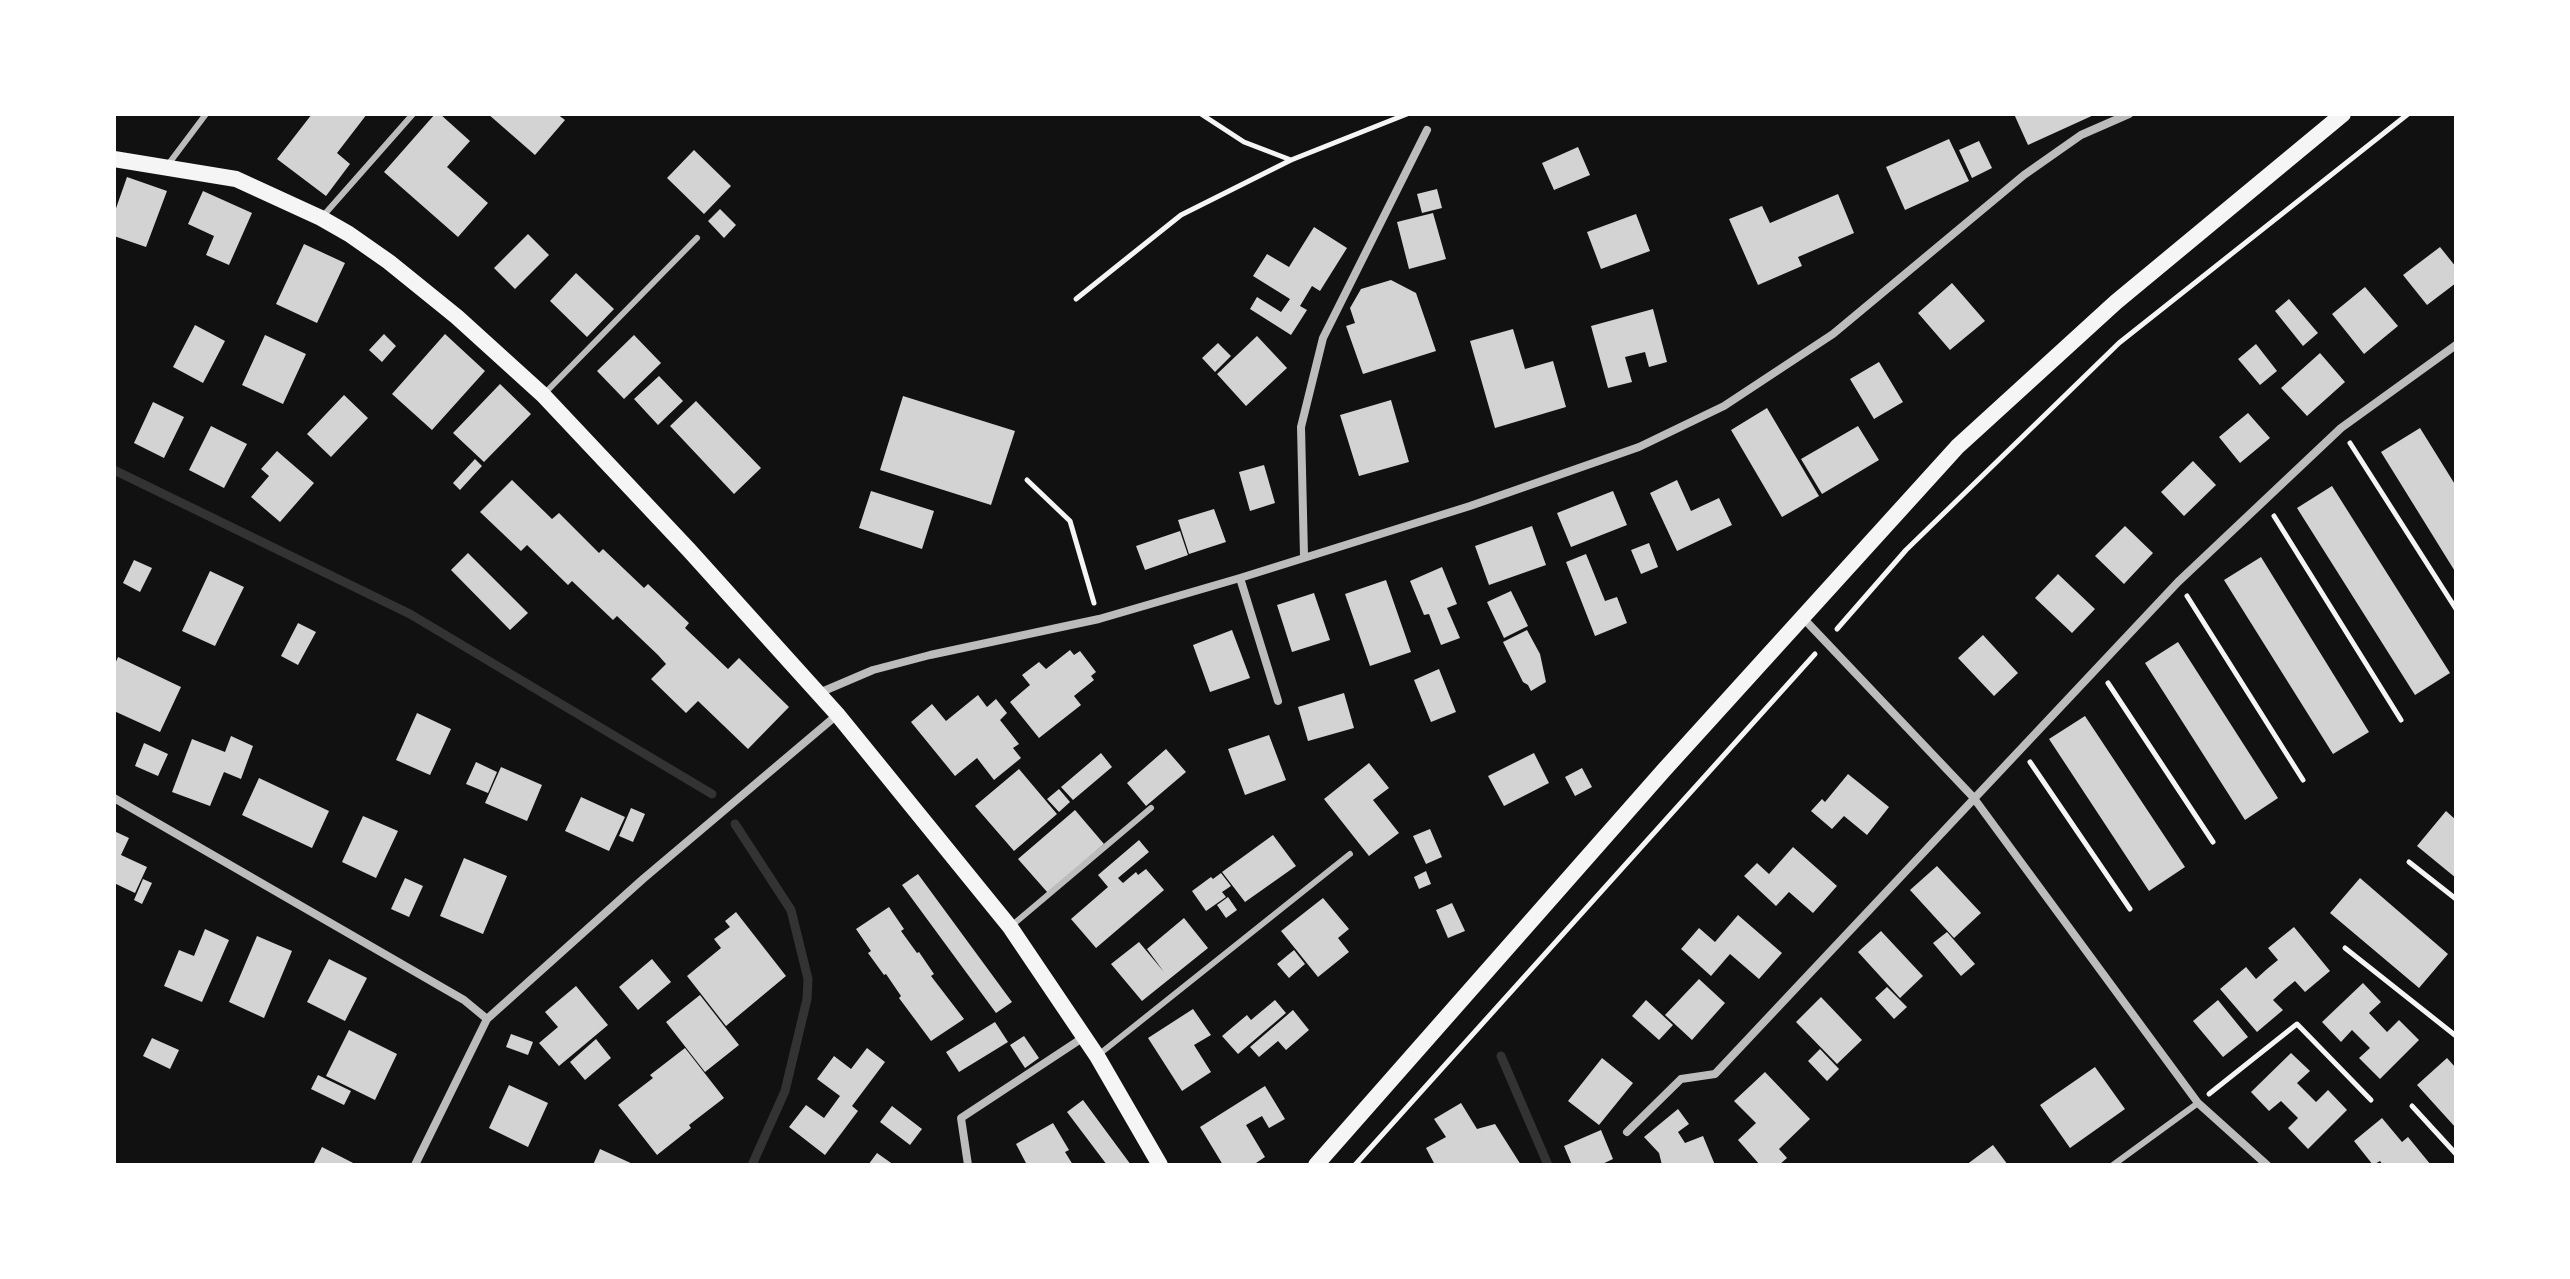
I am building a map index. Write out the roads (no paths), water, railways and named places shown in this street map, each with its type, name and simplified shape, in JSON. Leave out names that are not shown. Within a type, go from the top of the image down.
[{"type":"main road","points":[[1316,1165],[1664,770],[1957,447],[2116,302],[2343,114]]},
{"type":"main road","points":[[114,159],[236,179],[321,218],[389,262],[457,317],[543,395],[837,714],[1010,927],[1097,1056],[1160,1165]]},
{"type":"street","points":[[818,693],[873,670],[1099,619],[1240,578],[1470,506],[1639,447],[1724,406],[1833,334],[2024,175],[2081,135],[2129,114]]},
{"type":"street","points":[[1304,556],[1301,427],[1323,338],[1427,130]]},
{"type":"street","points":[[1627,1132],[1681,1079],[1715,1074],[2178,582],[2341,428],[2456,345]]},
{"type":"street","points":[[1240,578],[1278,701]]},
{"type":"street","points":[[1804,619],[1973,797],[2198,1103],[2267,1165]]},
{"type":"street","points":[[415,1165],[487,1019],[643,879],[837,714]]},
{"type":"street","points":[[114,798],[464,1000],[487,1019]]},
{"type":"street","points":[[968,1165],[961,1118],[1084,1036]]},
{"type":"lane","points":[[166,167],[206,114]]},
{"type":"lane","points":[[321,218],[413,114]]},
{"type":"lane","points":[[543,395],[697,238]]},
{"type":"lane","points":[[1010,927],[1151,808]]},
{"type":"lane","points":[[1097,1056],[1350,854]]},
{"type":"lane","points":[[2113,1165],[2198,1103]]},
{"type":"waterway","points":[[114,470],[410,614],[712,794]]},
{"type":"waterway","points":[[735,824],[791,910],[808,979],[807,999],[785,1091],[752,1165]]},
{"type":"waterway","points":[[1501,1056],[1548,1165]]}]
